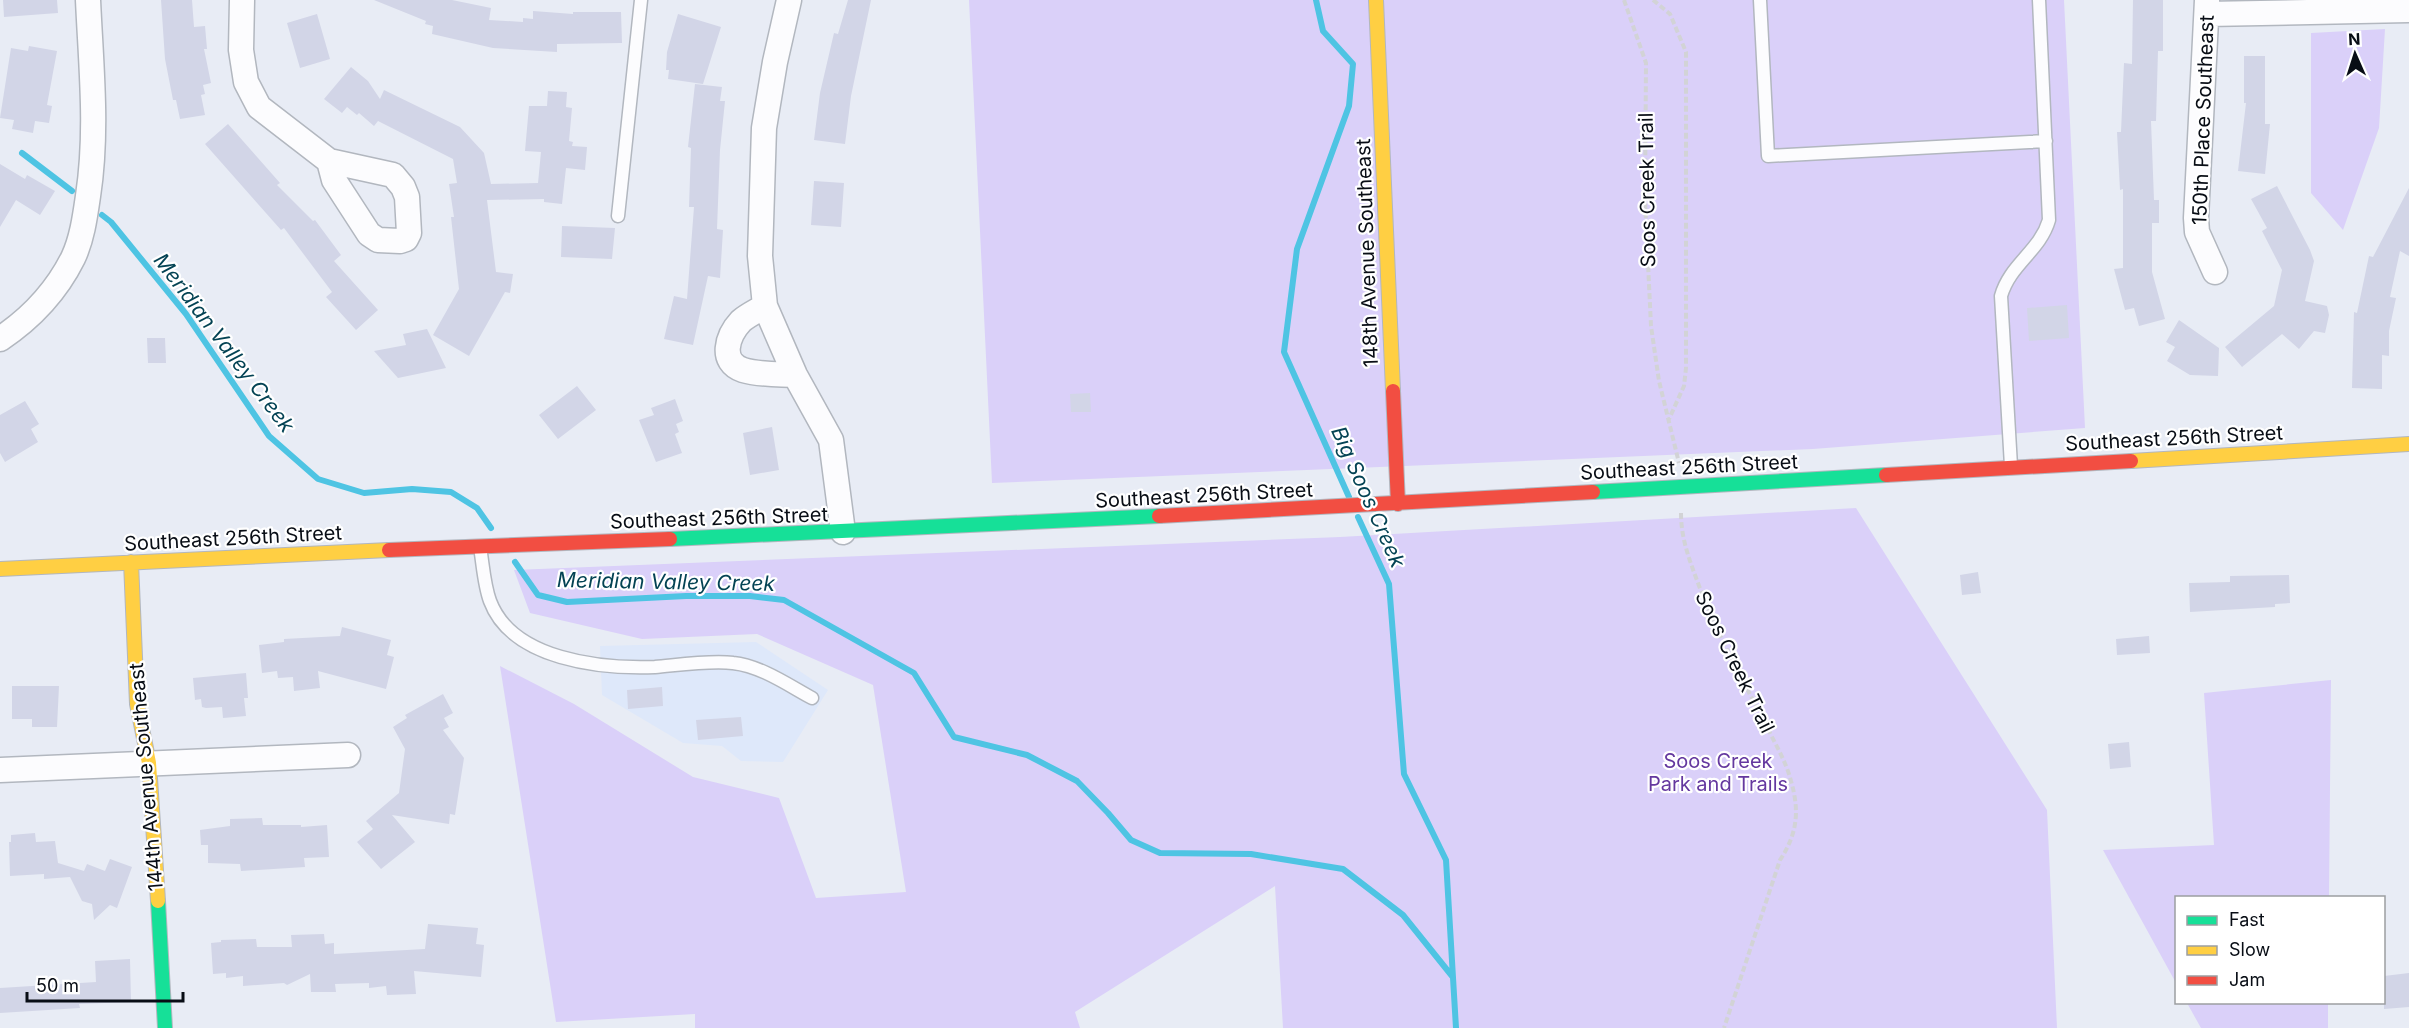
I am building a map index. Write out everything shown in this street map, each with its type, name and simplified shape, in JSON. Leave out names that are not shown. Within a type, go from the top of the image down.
[{"type":"main road","name":"148th Avenue Southeast","points":[[1376,0],[1398,504]]},
{"type":"main road","name":"Southeast 256th Street","points":[[0,568],[843,532],[1340,507],[2409,444]]},
{"type":"main road","name":"144th Avenue Southeast","points":[[131,562],[136,704],[149,763],[154,816],[165,1028]]},
{"type":"street","points":[[0,339],[18,327],[49,297],[73,258],[84,224],[92,172],[94,120],[87,0]]},
{"type":"street","points":[[242,0],[241,50],[246,82],[260,107],[329,161]]},
{"type":"street","points":[[789,0],[775,62],[765,128],[760,256],[765,306],[795,375],[831,440],[843,532]]},
{"type":"street","points":[[2207,7],[2409,10]]},
{"type":"street","name":"150th Place Southeast","points":[[2207,7],[2196,218],[2198,232],[2215,272]]},
{"type":"street","points":[[765,306],[741,322],[730,337],[727,348],[728,358],[734,366],[745,371],[795,375]]},
{"type":"street","points":[[0,770],[348,755]]},
{"type":"lane","points":[[618,216],[641,0]]},
{"type":"lane","points":[[1760,0],[1768,156],[2046,141]]},
{"type":"lane","points":[[2012,467],[2001,296],[2005,282],[2014,268],[2037,244],[2046,231],[2049,220],[2039,0]]},
{"type":"lane","points":[[480,546],[490,602],[501,621],[518,638],[541,651],[601,666],[643,667],[732,663],[758,669],[812,698]]},
{"type":"path","name":"Soos Creek Trail","points":[[1624,0],[1647,63],[1645,201],[1651,326],[1659,381],[1679,458],[1681,534],[1709,615],[1780,754],[1791,781],[1796,811],[1792,841],[1780,860],[1724,1028]]},
{"type":"path","points":[[1653,0],[1670,14],[1686,52],[1686,368],[1684,386],[1669,419]]},
{"type":"shaded area","points":[[756,642],[828,690],[783,762],[741,761],[722,746],[683,743],[602,695],[600,646]]},
{"type":"green space","points":[[969,0],[2064,0],[2085,428],[1813,449],[992,483]]},
{"type":"green space","points":[[2385,29],[2379,128],[2343,230],[2311,193],[2311,33]]},
{"type":"green space","name":"Soos Creek Park and Trails","points":[[1856,508],[2047,810],[2057,1028],[1283,1028],[1275,886],[1075,1012],[1080,1028],[695,1028],[695,1014],[556,1022],[500,666],[574,704],[693,777],[779,798],[816,898],[906,892],[873,685],[757,634],[642,639],[530,613],[514,570],[1340,537]]},
{"type":"green space","points":[[2331,680],[2329,896],[2175,896],[2175,981],[2103,850],[2214,845],[2204,693]]},
{"type":"green space","points":[[2188,1004],[2328,1004],[2328,1028],[2201,1028]]},
{"type":"building","points":[[3,0],[57,0],[58,13],[4,17]]},
{"type":"building","points":[[161,0],[192,0],[194,27],[205,26],[207,49],[204,49],[211,83],[203,85],[205,94],[201,95],[205,115],[180,119],[176,100],[173,100],[165,59]]},
{"type":"building","points":[[374,0],[452,0],[491,8],[489,20],[523,22],[523,18],[533,19],[533,11],[573,14],[573,12],[621,12],[622,43],[557,44],[557,52],[493,48],[432,34],[433,26],[425,24],[426,21]]},
{"type":"building","points":[[848,0],[871,0],[851,96],[845,144],[814,140],[820,93],[834,33],[838,34]]},
{"type":"building","points":[[2133,0],[2163,0],[2163,51],[2158,51],[2156,121],[2151,121],[2154,200],[2159,200],[2159,223],[2152,223],[2152,272],[2165,319],[2139,326],[2134,308],[2125,310],[2114,269],[2123,268],[2123,189],[2120,190],[2117,132],[2121,132],[2124,63],[2132,64]]},
{"type":"building","points":[[317,14],[330,59],[300,68],[287,23]]},
{"type":"building","points":[[678,14],[721,27],[703,84],[668,79],[667,52]]},
{"type":"building","points":[[29,46],[57,51],[47,105],[52,106],[49,123],[35,121],[33,133],[12,129],[14,120],[0,118],[11,48],[28,51]]},
{"type":"building","points":[[2244,56],[2265,56],[2265,124],[2270,124],[2265,174],[2238,171],[2246,103],[2244,103]]},
{"type":"building","points":[[351,67],[368,81],[380,99],[384,90],[460,127],[484,153],[491,184],[538,183],[541,152],[525,151],[529,106],[547,106],[548,91],[567,92],[566,107],[572,108],[569,141],[573,142],[572,146],[587,147],[585,170],[566,168],[562,204],[544,202],[544,199],[487,200],[496,272],[513,274],[510,293],[505,292],[469,356],[433,335],[459,289],[451,217],[454,217],[449,184],[457,183],[453,159],[378,121],[374,126],[359,113],[357,115],[347,107],[342,113],[324,99]]},
{"type":"building","points":[[695,84],[722,87],[720,101],[725,101],[720,150],[717,229],[723,230],[720,278],[708,276],[693,345],[664,339],[674,296],[687,299],[694,207],[689,207],[691,148],[688,147]]},
{"type":"building","points":[[228,124],[280,183],[277,185],[313,221],[315,220],[341,255],[334,261],[378,310],[356,330],[326,297],[332,292],[284,228],[281,230],[205,144]]},
{"type":"building","points":[[0,164],[25,179],[27,175],[55,191],[40,215],[16,200],[0,227]]},
{"type":"building","points":[[814,181],[844,183],[841,227],[811,225]]},
{"type":"building","points":[[2277,186],[2314,261],[2305,301],[2327,306],[2329,315],[2325,333],[2314,331],[2299,349],[2282,334],[2242,367],[2225,347],[2274,306],[2282,270],[2262,231],[2267,228],[2251,199]]},
{"type":"building","points":[[2409,188],[2409,256],[2400,251],[2390,297],[2396,298],[2389,331],[2389,356],[2382,355],[2382,389],[2352,388],[2354,312],[2357,313],[2369,256],[2373,257]]},
{"type":"building","points":[[562,226],[615,228],[612,259],[561,257]]},
{"type":"building","points":[[2067,305],[2069,338],[2029,341],[2027,308]]},
{"type":"building","points":[[2179,320],[2219,348],[2218,376],[2190,375],[2167,361],[2175,347],[2166,342]]},
{"type":"building","points":[[427,329],[446,368],[398,378],[374,351],[406,345],[403,334]]},
{"type":"building","points":[[147,338],[165,338],[166,363],[148,363]]},
{"type":"building","points":[[577,386],[596,410],[558,439],[539,415]]},
{"type":"building","points":[[1090,393],[1091,412],[1071,412],[1070,394]]},
{"type":"building","points":[[675,399],[683,421],[676,424],[679,432],[675,434],[682,453],[656,462],[639,420],[654,415],[651,408]]},
{"type":"building","points":[[25,401],[39,424],[31,429],[38,442],[5,462],[0,453],[0,415]]},
{"type":"building","points":[[772,427],[779,470],[750,475],[743,433]]},
{"type":"building","points":[[1978,572],[1981,593],[1962,595],[1960,575]]},
{"type":"building","points":[[2289,575],[2290,603],[2275,604],[2275,607],[2190,612],[2189,583],[2230,582],[2230,576]]},
{"type":"building","points":[[342,627],[391,640],[387,655],[394,657],[386,689],[318,671],[320,688],[294,691],[293,677],[278,678],[277,671],[262,673],[259,645],[284,642],[284,639],[340,636]]},
{"type":"building","points":[[2149,636],[2150,653],[2117,655],[2116,639]]},
{"type":"building","points":[[246,673],[248,698],[244,698],[246,716],[223,718],[222,707],[202,707],[201,699],[195,700],[193,678]]},
{"type":"building","points":[[12,686],[59,686],[57,727],[32,727],[32,719],[12,719]]},
{"type":"building","points":[[662,687],[663,706],[628,709],[627,690]]},
{"type":"building","points":[[443,694],[453,713],[444,718],[449,727],[443,730],[464,758],[455,815],[450,814],[449,824],[392,815],[415,842],[381,869],[357,842],[373,829],[366,821],[399,793],[405,749],[393,727],[407,718],[405,715]]},
{"type":"building","points":[[741,717],[743,736],[698,740],[696,720]]},
{"type":"building","points":[[2129,742],[2131,767],[2110,769],[2108,744]]},
{"type":"building","points":[[262,818],[263,825],[301,825],[301,827],[327,825],[329,857],[304,858],[305,867],[241,871],[240,864],[208,863],[208,845],[201,845],[200,830],[230,826],[230,819]]},
{"type":"building","points":[[35,833],[36,842],[55,841],[58,863],[84,871],[87,864],[105,871],[110,859],[132,867],[117,908],[110,905],[94,920],[92,904],[82,901],[70,877],[44,879],[44,874],[10,876],[9,842],[11,842],[11,835]]},
{"type":"building","points":[[428,924],[478,928],[476,944],[484,945],[481,977],[414,971],[416,994],[387,995],[386,986],[369,988],[369,983],[335,984],[336,992],[311,992],[310,974],[287,985],[284,983],[243,986],[243,976],[226,978],[226,973],[213,974],[211,943],[221,942],[221,940],[256,939],[257,947],[292,947],[291,935],[324,934],[325,944],[334,943],[334,954],[425,949]]},
{"type":"building","points":[[130,959],[131,1002],[79,1004],[80,1008],[0,1013],[0,988],[96,982],[95,961]]},
{"type":"building","points":[[2409,973],[2409,1007],[2384,1009],[2385,976]]},
{"type":"waterway","name":"Big Soos Creek","points":[[1316,0],[1323,31],[1353,64],[1349,106],[1297,249],[1284,352],[1349,497]]},
{"type":"waterway","name":"Meridian Valley Creek","points":[[22,153],[72,191]]},
{"type":"waterway","name":"Meridian Valley Creek","points":[[102,215],[111,222],[186,314],[269,436],[318,479],[364,493],[412,489],[451,492],[477,508],[491,528]]},
{"type":"waterway","name":"Big Soos Creek","points":[[1358,517],[1389,584],[1404,774],[1446,860],[1456,1028]]},
{"type":"waterway","name":"Meridian Valley Creek","points":[[515,562],[538,595],[567,602],[686,596],[750,596],[784,600],[914,673],[954,737],[1027,755],[1077,781],[1131,840],[1160,853],[1251,854],[1343,869],[1403,915],[1452,976]]},
{"type":"traffic: fast","points":[[1593,492],[1886,475]]},
{"type":"traffic: fast","points":[[670,539],[1159,516]]},
{"type":"traffic: fast","points":[[158,901],[165,1028]]},
{"type":"traffic: slow","points":[[1376,0],[1393,391]]},
{"type":"traffic: slow","points":[[2131,461],[2409,444]]},
{"type":"traffic: slow","points":[[0,569],[389,550]]},
{"type":"traffic: slow","points":[[131,562],[137,704],[149,763],[158,901]]},
{"type":"traffic: jam","points":[[1393,391],[1398,504]]},
{"type":"traffic: jam","points":[[1886,475],[2131,461]]},
{"type":"traffic: jam","points":[[1159,516],[1593,492]]},
{"type":"traffic: jam","points":[[389,550],[670,539]]}]
